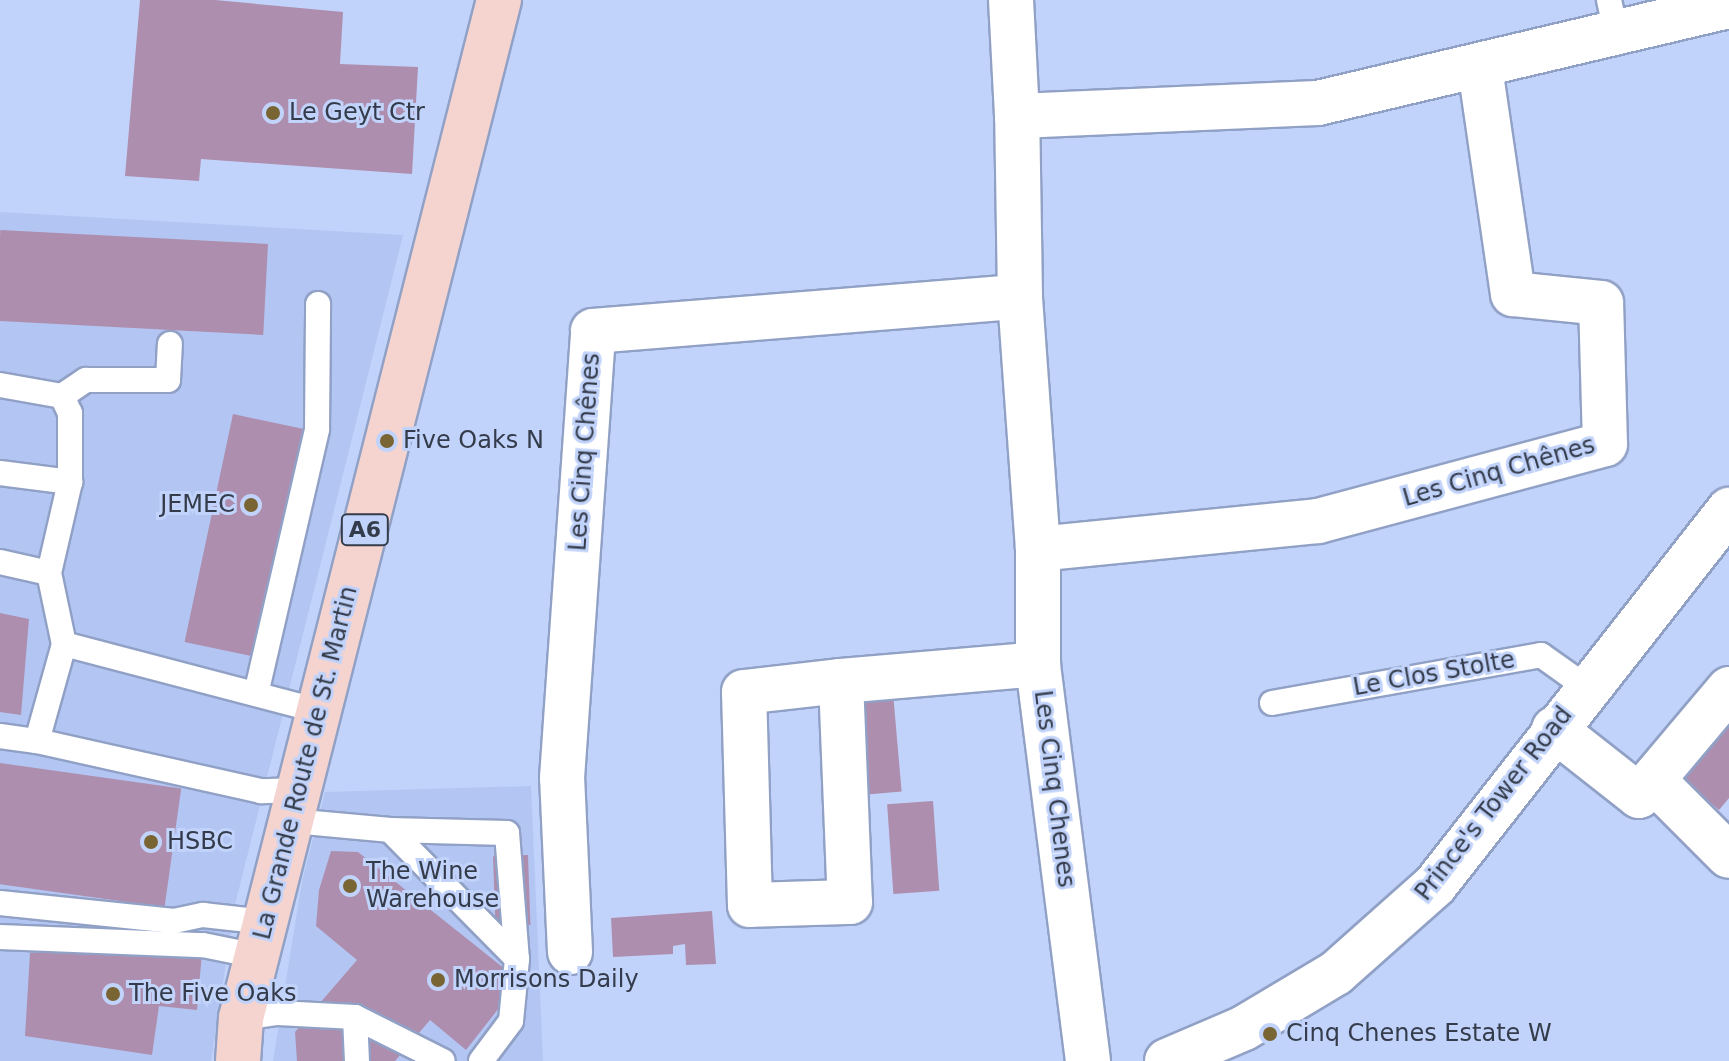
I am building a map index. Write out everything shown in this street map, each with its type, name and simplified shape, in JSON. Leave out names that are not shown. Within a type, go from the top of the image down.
[{"type":"main road","name":"La Grande Route de St. Martin","points":[[238,1061],[241,1018],[499,0]]},
{"type":"street","points":[[1011,0],[1017,116],[1020,297],[1038,549],[1038,664]]},
{"type":"street","points":[[1017,116],[1318,103],[1480,69],[1612,16],[1729,6]]},
{"type":"street","name":"Les Cinq Chênes","points":[[1038,549],[1318,521],[1605,444],[1601,303],[1513,294],[1480,69]]},
{"type":"street","name":"Les Cinq Chênes","points":[[570,952],[562,778],[593,331],[1020,297]]},
{"type":"street","name":"Prince's Tower Road","points":[[1167,1061],[1244,1028],[1336,973],[1383,935],[1435,885],[1586,687],[1729,510]]},
{"type":"street","name":"Les Cinq Chenes","points":[[841,681],[850,902],[750,905],[744,692],[841,681],[1038,664],[1088,1061]]},
{"type":"street","points":[[1554,729],[1639,796],[1729,689]]},
{"type":"street","points":[[1653,780],[1729,856]]},
{"type":"lane","points":[[256,694],[317,429],[318,304]]},
{"type":"lane","points":[[0,385],[62,396],[86,380],[168,380],[170,344]]},
{"type":"lane","points":[[37,741],[64,644],[49,573],[70,482],[70,413],[62,396]]},
{"type":"lane","points":[[0,473],[70,482]]},
{"type":"lane","points":[[0,562],[49,573]]},
{"type":"lane","points":[[64,644],[319,711]]},
{"type":"lane","name":"Le Clos Stolte","points":[[1272,703],[1541,655],[1586,687]]},
{"type":"lane","points":[[0,736],[37,741],[261,791],[295,805],[390,830],[507,833],[517,959],[511,1021],[481,1061]]},
{"type":"lane","points":[[390,830],[517,959]]},
{"type":"lane","points":[[0,903],[174,921],[203,915],[261,939]]},
{"type":"lane","points":[[0,937],[203,945],[261,939]]},
{"type":"lane","points":[[241,1018],[278,1013],[355,1017],[443,1061]]},
{"type":"lane","points":[[355,1017],[357,1061]]},
{"type":"shaded area","points":[[0,212],[403,235],[235,905],[211,1061],[0,1061]]},
{"type":"shaded area","points":[[531,786],[543,1061],[273,1061],[302,881],[325,792]]},
{"type":"building","name":"Le Geyt Ctr","points":[[140,0],[215,0],[343,12],[340,64],[418,67],[412,174],[201,159],[199,181],[125,176]]},
{"type":"building","points":[[0,230],[268,244],[263,335],[0,321]]},
{"type":"building","points":[[233,414],[307,430],[259,658],[185,642]]},
{"type":"building","points":[[0,613],[29,619],[21,715],[0,712]]},
{"type":"building","points":[[893,693],[902,792],[859,795],[850,697]]},
{"type":"building","points":[[1729,711],[1729,798],[1719,810],[1675,774]]},
{"type":"building","points":[[0,763],[181,788],[165,907],[0,884]]},
{"type":"building","points":[[933,801],[939,891],[893,894],[887,804]]},
{"type":"building","points":[[331,851],[358,852],[510,973],[510,994],[466,1050],[430,1020],[395,1061],[297,1061],[295,1032],[357,960],[316,926],[319,890]]},
{"type":"building","points":[[528,855],[530,925],[495,926],[493,856]]},
{"type":"building","points":[[712,911],[716,964],[686,965],[685,944],[673,946],[673,954],[613,957],[611,918]]},
{"type":"building","name":"The Five Oaks","points":[[30,953],[202,953],[197,1010],[159,1006],[152,1055],[25,1036]]},
{"type":"place","name":"Le Geyt Ctr","points":[[273,113]]},
{"type":"place","name":"Five Oaks N","points":[[387,441]]},
{"type":"place","name":"JEMEC","points":[[251,505]]},
{"type":"place","name":"HSBC","points":[[151,842]]},
{"type":"place","name":"The Wine Warehouse","points":[[350,886]]},
{"type":"place","name":"Morrisons Daily","points":[[438,980]]},
{"type":"place","name":"The Five Oaks","points":[[113,994]]},
{"type":"place","name":"Cinq Chenes Estate W","points":[[1270,1034]]}]
